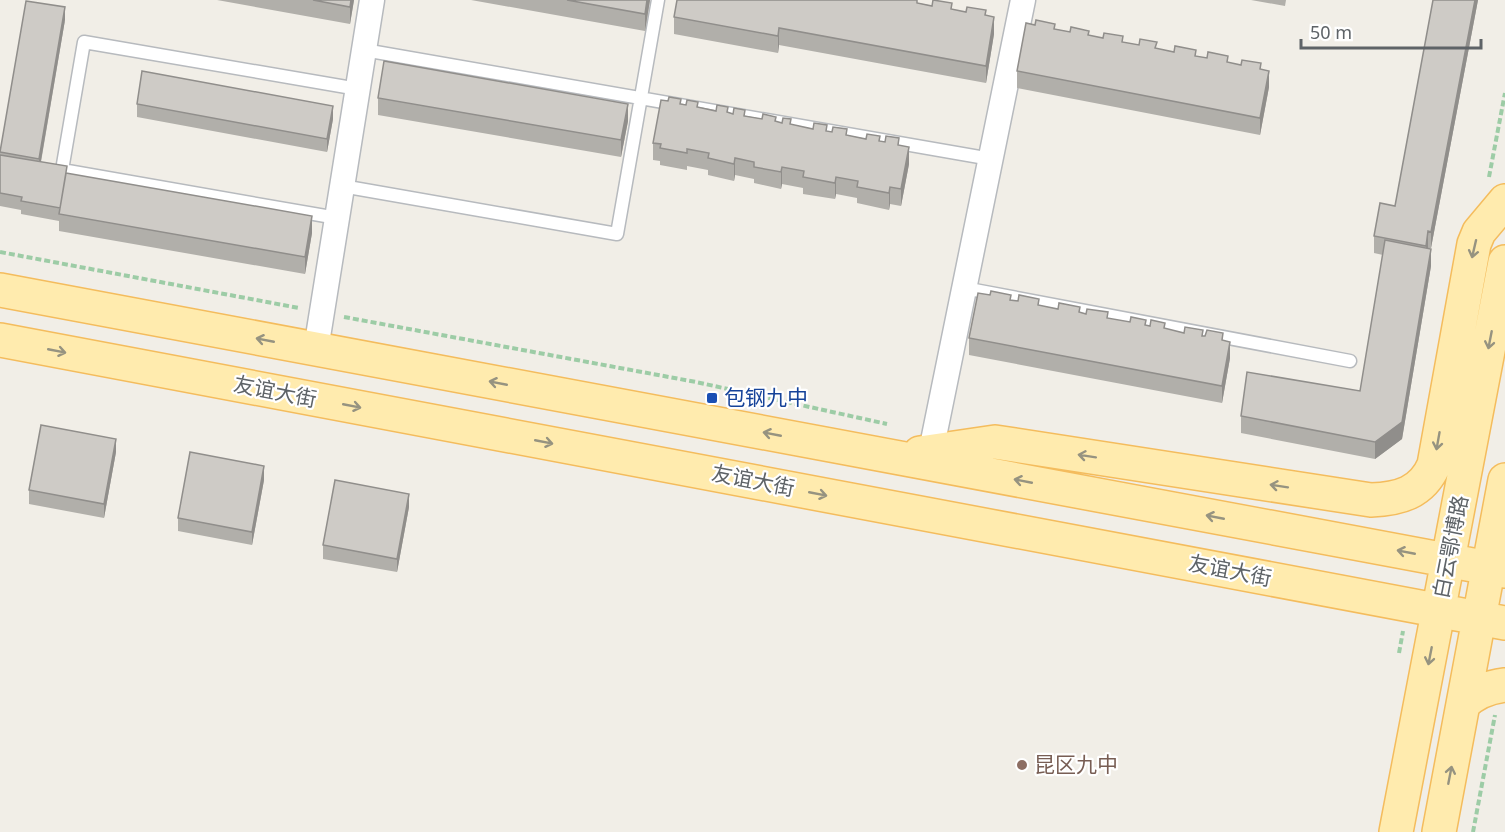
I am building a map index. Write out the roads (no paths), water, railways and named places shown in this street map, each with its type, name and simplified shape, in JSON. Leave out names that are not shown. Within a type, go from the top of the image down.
[{"type":"main road","points":[[892,457],[995,442],[1371,500],[1399,497],[1420,486],[1429,477],[1434,465],[1474,244],[1496,193]]},
{"type":"main road","name":"白云鄂博路","points":[[1396,832],[1505,262]]},
{"type":"main road","points":[[1,298],[316,349],[1497,570]]},
{"type":"main road","name":"友谊大街","points":[[0,340],[1492,621]]},
{"type":"main road","name":"白云鄂博路","points":[[1439,832],[1463,704],[1492,621],[1505,480]]},
{"type":"main road","points":[[1463,704],[1473,695],[1502,686]]},
{"type":"street","points":[[316,349],[372,0]]},
{"type":"street","points":[[931,451],[1023,0]]},
{"type":"lane","points":[[342,186],[617,234],[658,0]]},
{"type":"lane","points":[[337,218],[62,170],[84,42],[358,89]]},
{"type":"lane","points":[[364,50],[991,159]]},
{"type":"lane","points":[[964,288],[1350,362]]},
{"type":"place","name":"包钢九中","points":[[712,398]]},
{"type":"place","name":"昆区九中","points":[[1022,765]]}]
